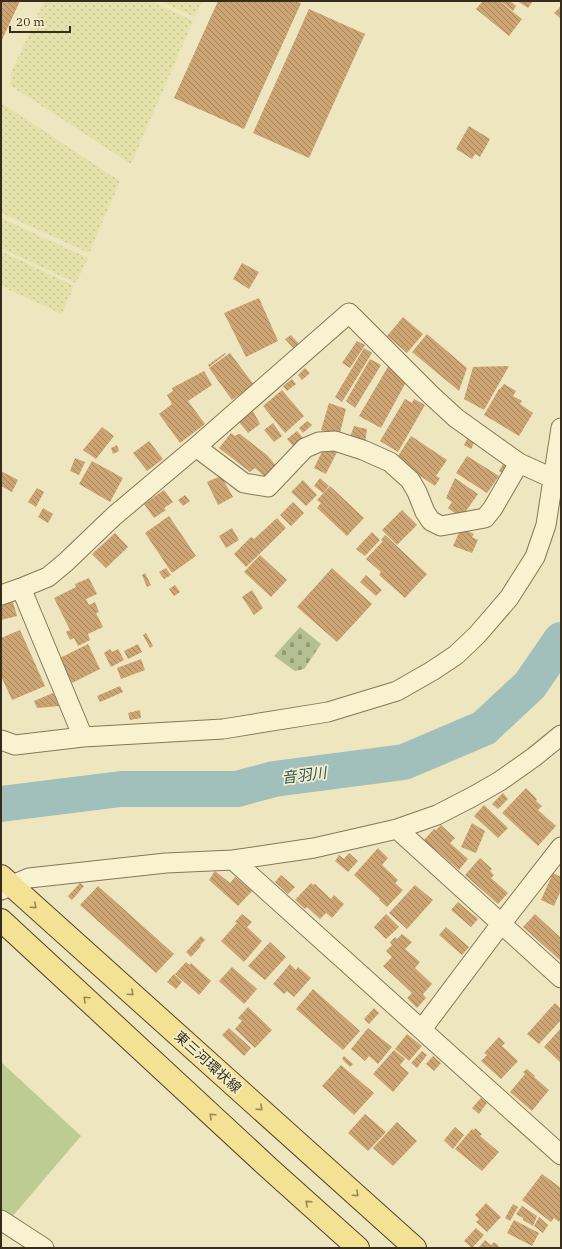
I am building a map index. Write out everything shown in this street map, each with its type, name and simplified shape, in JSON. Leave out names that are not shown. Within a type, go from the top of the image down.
[{"type":"main road","name":"東三河環状線","points":[[5,883],[415,1248]]},
{"type":"main road","points":[[1,920],[264,1164],[358,1248]]},
{"type":"street","points":[[1,595],[48,578],[114,516],[349,313],[456,418],[519,463],[557,481]]},
{"type":"street","points":[[1,740],[15,745],[83,736],[223,729],[328,712],[397,691],[456,655],[477,635],[509,598],[535,558],[546,525],[552,493],[557,481],[561,428]]},
{"type":"street","points":[[196,446],[244,483],[268,487],[305,448],[319,442],[335,441],[363,450],[390,462],[410,480],[418,492],[425,512],[431,521],[441,526],[485,518],[493,508],[519,463]]},
{"type":"street","points":[[21,588],[83,736]]},
{"type":"street","points":[[5,883],[29,878],[166,863],[233,860],[314,848],[397,829],[437,815],[472,798],[500,781],[534,757],[561,735]]},
{"type":"street","points":[[397,829],[561,978]]},
{"type":"street","points":[[422,1029],[561,847]]},
{"type":"street","points":[[233,860],[561,1155]]},
{"type":"street","points":[[1,1220],[44,1248]]},
{"type":"shaded area","points":[[44,1],[151,1],[193,21],[131,164],[11,86],[11,73]]},
{"type":"shaded area","points":[[160,1],[203,1],[195,17]]},
{"type":"shaded area","points":[[1,103],[120,181],[89,253],[1,213]]},
{"type":"shaded area","points":[[1,218],[88,258],[76,283],[1,248]]},
{"type":"shaded area","points":[[1,251],[74,286],[62,314],[1,286]]},
{"type":"green space","points":[[300,627],[321,644],[304,669],[295,671],[274,656]]},
{"type":"green space","points":[[1,1062],[81,1136],[11,1218],[1,1211]]},
{"type":"building","points":[[1,1],[20,1],[1,42]]},
{"type":"building","points":[[218,1],[295,1],[301,3],[244,129],[174,98]]},
{"type":"building","points":[[483,1],[499,1],[522,19],[509,36],[476,9]]},
{"type":"building","points":[[500,1],[510,1],[516,6],[513,11]]},
{"type":"building","points":[[517,1],[533,1],[528,8]]},
{"type":"building","points":[[561,6],[561,19],[554,13]]},
{"type":"building","points":[[309,9],[365,34],[309,158],[253,133]]},
{"type":"building","points":[[469,126],[490,139],[480,157],[475,154],[472,159],[456,149]]},
{"type":"building","points":[[242,263],[259,272],[249,289],[233,279]]},
{"type":"building","points":[[259,298],[278,341],[246,357],[224,313]]},
{"type":"building","points":[[403,317],[423,334],[407,353],[387,336]]},
{"type":"building","points":[[427,334],[467,368],[459,391],[412,352]]},
{"type":"building","points":[[291,335],[300,345],[295,350],[285,339]]},
{"type":"building","points":[[357,341],[365,345],[350,368],[342,363]]},
{"type":"building","points":[[364,348],[372,353],[342,402],[335,397]]},
{"type":"building","points":[[225,353],[226,354],[209,367],[208,365]]},
{"type":"building","points":[[230,353],[254,385],[232,400],[209,368]]},
{"type":"building","points":[[370,359],[381,365],[355,408],[346,401]]},
{"type":"building","points":[[389,365],[406,382],[381,428],[359,416]]},
{"type":"building","points":[[509,366],[484,410],[464,399],[473,367]]},
{"type":"building","points":[[305,368],[310,373],[302,380],[298,375]]},
{"type":"building","points":[[204,371],[212,385],[188,401],[205,424],[180,443],[159,414],[172,404],[167,395],[173,391],[172,388]]},
{"type":"building","points":[[292,379],[296,384],[287,391],[283,386]]},
{"type":"building","points":[[504,384],[516,391],[513,396],[522,401],[520,404],[533,413],[519,436],[484,415],[499,389]]},
{"type":"building","points":[[282,390],[304,416],[285,433],[263,406]]},
{"type":"building","points":[[405,399],[412,403],[414,399],[425,405],[398,452],[380,441]]},
{"type":"building","points":[[329,403],[346,409],[339,437],[321,430]]},
{"type":"building","points":[[253,411],[260,424],[248,433],[239,422]]},
{"type":"building","points":[[307,421],[312,425],[303,433],[299,428]]},
{"type":"building","points":[[273,423],[282,436],[274,442],[264,430]]},
{"type":"building","points":[[354,426],[367,429],[365,443],[350,437]]},
{"type":"building","points":[[102,427],[114,436],[96,459],[83,450]]},
{"type":"building","points":[[297,431],[305,440],[295,448],[287,439]]},
{"type":"building","points":[[231,433],[235,436],[240,434],[267,455],[279,469],[267,479],[255,468],[250,472],[219,448]]},
{"type":"building","points":[[411,436],[447,460],[436,476],[440,478],[435,486],[396,459]]},
{"type":"building","points":[[467,439],[474,443],[471,449],[464,445]]},
{"type":"building","points":[[149,441],[163,459],[147,471],[133,453]]},
{"type":"building","points":[[117,445],[119,451],[113,454],[111,448]]},
{"type":"building","points":[[325,446],[337,452],[326,474],[314,468]]},
{"type":"building","points":[[467,456],[499,476],[487,493],[456,473]]},
{"type":"building","points":[[75,458],[85,462],[79,475],[70,471]]},
{"type":"building","points":[[92,461],[123,478],[110,502],[79,484]]},
{"type":"building","points":[[503,464],[509,468],[505,475],[499,471]]},
{"type":"building","points":[[1,471],[18,480],[12,492],[1,486]]},
{"type":"building","points":[[221,476],[233,497],[218,505],[207,482]]},
{"type":"building","points":[[320,478],[329,486],[323,493],[314,486]]},
{"type":"building","points":[[455,478],[478,494],[461,518],[448,508],[452,502],[446,498]]},
{"type":"building","points":[[303,480],[317,495],[306,506],[291,492]]},
{"type":"building","points":[[330,486],[364,518],[347,536],[317,508],[321,503],[317,500]]},
{"type":"building","points":[[37,488],[44,492],[36,507],[28,502]]},
{"type":"building","points":[[164,490],[173,502],[164,508],[166,510],[154,518],[144,504]]},
{"type":"building","points":[[185,495],[190,501],[183,506],[178,500]]},
{"type":"building","points":[[293,502],[304,513],[291,526],[280,515]]},
{"type":"building","points":[[43,508],[53,514],[48,523],[38,517]]},
{"type":"building","points":[[402,510],[417,525],[397,545],[382,530]]},
{"type":"building","points":[[169,516],[196,556],[172,573],[145,533]]},
{"type":"building","points":[[277,518],[286,528],[246,567],[234,554],[251,537],[254,539]]},
{"type":"building","points":[[232,528],[239,540],[226,548],[219,536]]},
{"type":"building","points":[[461,528],[474,534],[472,537],[478,540],[472,553],[453,546]]},
{"type":"building","points":[[372,532],[380,540],[365,556],[356,549]]},
{"type":"building","points":[[115,533],[128,547],[106,568],[92,554]]},
{"type":"building","points":[[385,535],[427,574],[405,598],[379,575],[381,572],[366,559],[383,541],[381,540]]},
{"type":"building","points":[[260,555],[287,580],[271,597],[244,572]]},
{"type":"building","points":[[166,568],[171,575],[164,579],[159,572]]},
{"type":"building","points":[[332,568],[372,604],[337,642],[297,607]]},
{"type":"building","points":[[145,573],[151,585],[147,587],[142,575]]},
{"type":"building","points":[[366,575],[382,590],[376,596],[360,582]]},
{"type":"building","points":[[89,578],[97,594],[86,599],[89,605],[95,602],[99,612],[96,613],[103,627],[88,634],[90,640],[78,646],[74,638],[70,640],[66,632],[70,630],[54,598],[76,587],[75,584]]},
{"type":"building","points":[[175,585],[180,592],[174,596],[169,589]]},
{"type":"building","points":[[252,590],[263,608],[254,615],[242,597]]},
{"type":"building","points":[[13,602],[17,616],[1,620],[1,605]]},
{"type":"building","points":[[20,630],[45,686],[12,700],[1,676],[1,638]]},
{"type":"building","points":[[146,633],[153,646],[150,648],[143,635]]},
{"type":"building","points":[[88,644],[100,669],[72,683],[60,658]]},
{"type":"building","points":[[138,644],[142,652],[128,659],[124,651]]},
{"type":"building","points":[[110,649],[112,652],[118,649],[124,660],[111,667],[104,653]]},
{"type":"building","points":[[141,659],[145,670],[121,679],[117,668]]},
{"type":"building","points":[[120,686],[123,692],[100,702],[97,696]]},
{"type":"building","points":[[53,693],[59,706],[37,708],[34,701]]},
{"type":"building","points":[[140,710],[141,718],[130,720],[128,713]]},
{"type":"building","points":[[526,788],[542,806],[538,810],[556,826],[538,846],[502,813]]},
{"type":"building","points":[[503,793],[508,799],[498,809],[492,804]]},
{"type":"building","points":[[484,805],[508,828],[498,838],[474,816]]},
{"type":"building","points":[[472,823],[485,831],[476,853],[461,847]]},
{"type":"building","points":[[441,825],[455,838],[450,843],[468,859],[459,870],[424,840],[434,829],[436,830]]},
{"type":"building","points":[[378,848],[388,858],[382,865],[398,880],[395,883],[403,890],[387,907],[354,875]]},
{"type":"building","points":[[349,853],[358,861],[348,872],[335,861],[339,855],[344,859]]},
{"type":"building","points":[[480,858],[492,869],[490,871],[494,875],[491,878],[508,893],[498,904],[465,875]]},
{"type":"building","points":[[215,871],[230,883],[235,877],[252,891],[238,906],[209,880]]},
{"type":"building","points":[[553,873],[561,877],[561,890],[554,906],[541,900]]},
{"type":"building","points":[[281,875],[295,887],[288,894],[275,882]]},
{"type":"building","points":[[80,883],[84,886],[72,900],[68,896]]},
{"type":"building","points":[[311,883],[313,885],[315,884],[331,899],[334,895],[344,904],[332,918],[326,913],[320,919],[307,907],[305,909],[295,900]]},
{"type":"building","points":[[415,885],[433,900],[407,929],[389,913]]},
{"type":"building","points":[[98,886],[174,954],[156,973],[80,905]]},
{"type":"building","points":[[458,902],[478,919],[471,927],[451,910]]},
{"type":"building","points":[[242,914],[252,922],[247,927],[262,941],[244,962],[221,941],[237,923],[235,922]]},
{"type":"building","points":[[386,914],[399,927],[386,939],[374,927]]},
{"type":"building","points":[[535,914],[561,938],[561,961],[523,927]]},
{"type":"building","points":[[446,927],[469,947],[462,955],[439,935]]},
{"type":"building","points":[[402,934],[412,942],[405,949],[420,962],[415,968],[432,984],[423,994],[426,998],[417,1008],[407,998],[412,993],[383,966],[392,957],[386,951],[392,945],[390,942],[395,937],[397,939]]},
{"type":"building","points":[[201,936],[205,940],[191,957],[186,952]]},
{"type":"building","points":[[270,942],[286,957],[265,980],[248,966]]},
{"type":"building","points":[[186,962],[190,965],[191,963],[211,981],[199,995],[175,974]]},
{"type":"building","points":[[290,964],[296,970],[298,967],[311,978],[294,997],[287,991],[284,994],[273,984]]},
{"type":"building","points":[[232,967],[257,989],[244,1004],[219,981]]},
{"type":"building","points":[[174,974],[182,982],[176,989],[167,982]]},
{"type":"building","points":[[313,989],[360,1031],[343,1050],[296,1009]]},
{"type":"building","points":[[555,1003],[561,1009],[561,1020],[539,1044],[527,1034]]},
{"type":"building","points":[[248,1007],[272,1030],[255,1048],[235,1029],[242,1021],[238,1018]]},
{"type":"building","points":[[374,1008],[379,1013],[369,1024],[364,1019]]},
{"type":"building","points":[[229,1028],[251,1048],[244,1056],[222,1035]]},
{"type":"building","points":[[368,1028],[392,1047],[378,1064],[369,1056],[365,1061],[351,1049]]},
{"type":"building","points":[[561,1028],[561,1063],[544,1047]]},
{"type":"building","points":[[407,1034],[422,1046],[409,1061],[395,1049]]},
{"type":"building","points":[[499,1037],[505,1043],[502,1046],[518,1061],[501,1079],[481,1061],[487,1055],[484,1053]]},
{"type":"building","points":[[394,1050],[405,1059],[400,1065],[409,1073],[393,1092],[373,1074]]},
{"type":"building","points":[[422,1051],[427,1055],[417,1068],[411,1063]]},
{"type":"building","points":[[344,1056],[353,1064],[350,1067],[342,1059]]},
{"type":"building","points":[[433,1056],[441,1063],[434,1071],[426,1064]]},
{"type":"building","points":[[341,1065],[374,1093],[354,1115],[322,1086]]},
{"type":"building","points":[[527,1069],[549,1090],[532,1111],[510,1092],[525,1074],[523,1072]]},
{"type":"building","points":[[481,1098],[487,1103],[479,1114],[472,1108]]},
{"type":"building","points":[[365,1114],[386,1132],[368,1151],[348,1133]]},
{"type":"building","points":[[397,1122],[417,1141],[393,1166],[373,1148]]},
{"type":"building","points":[[455,1127],[464,1135],[453,1149],[444,1140]]},
{"type":"building","points":[[475,1128],[482,1134],[480,1136],[499,1152],[482,1171],[455,1149],[472,1129],[474,1130]]},
{"type":"building","points":[[542,1174],[561,1188],[561,1219],[559,1222],[554,1218],[551,1222],[522,1200]]},
{"type":"building","points":[[486,1203],[501,1217],[487,1232],[476,1222],[479,1219],[475,1215]]},
{"type":"building","points":[[513,1204],[518,1207],[510,1221],[505,1218]]},
{"type":"building","points":[[522,1206],[537,1216],[533,1226],[516,1214]]},
{"type":"building","points":[[539,1217],[548,1225],[543,1233],[534,1226]]},
{"type":"building","points":[[514,1220],[539,1233],[532,1246],[507,1233]]},
{"type":"building","points":[[476,1228],[484,1235],[472,1248],[464,1241]]},
{"type":"building","points":[[485,1240],[491,1245],[494,1242],[499,1246],[497,1248],[478,1248]]},
{"type":"waterway","name":"音羽川","points":[[1,804],[121,789],[237,789],[274,779],[404,762],[484,728],[530,685],[561,640]]}]
